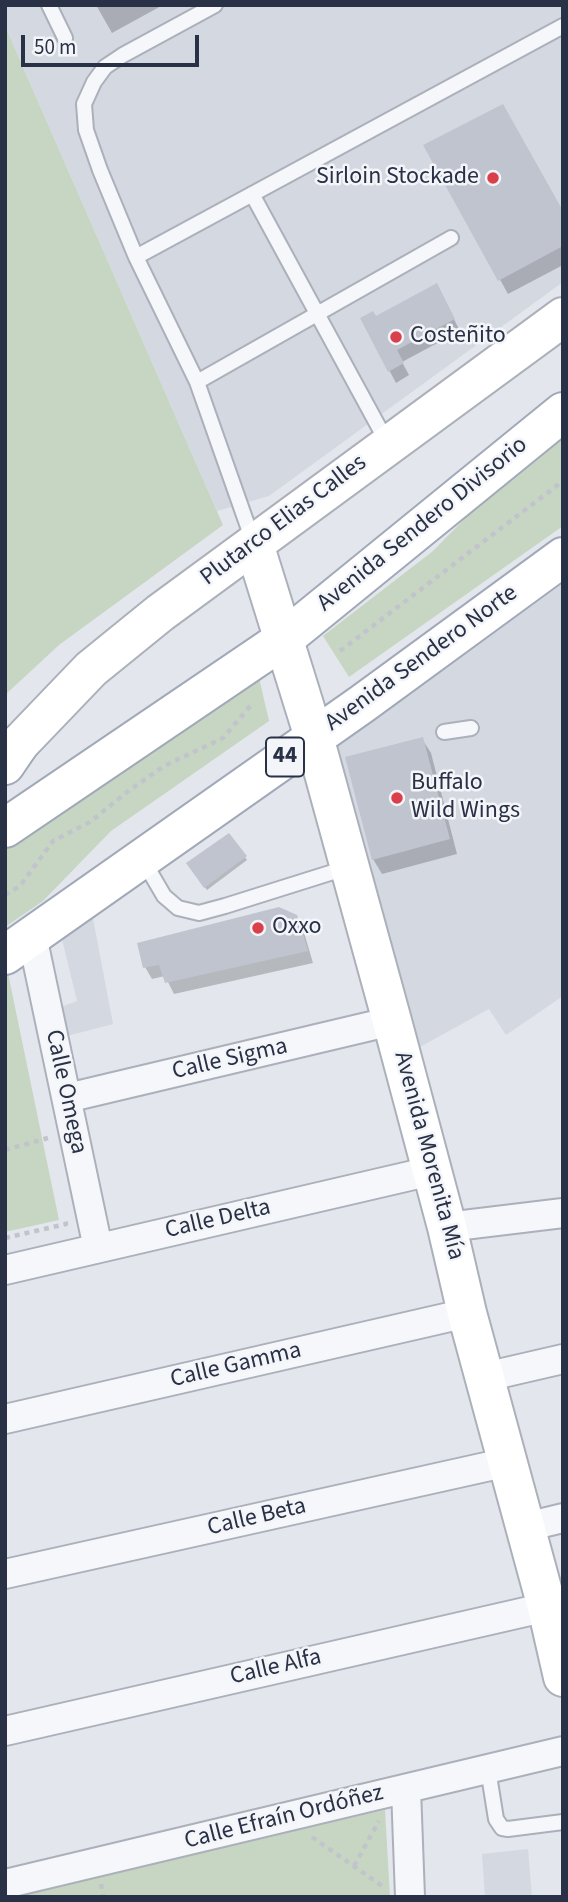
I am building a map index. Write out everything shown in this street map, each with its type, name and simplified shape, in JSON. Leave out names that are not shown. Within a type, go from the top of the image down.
[{"type":"street","name":"Plutarco Elias Calles","points":[[10,754],[91,669],[160,613],[563,317]]},
{"type":"street","name":"Avenida Sendero Divisorio","points":[[284,639],[563,412]]},
{"type":"street","name":"Avenida Morenita Mía","points":[[254,544],[314,737],[350,866],[562,1668]]},
{"type":"street","name":"Avenida Sendero Norte","points":[[19,945],[563,557]]},
{"type":"street","points":[[5,828],[284,639]]},
{"type":"street","name":"Calle Omega","points":[[19,945],[67,1098],[98,1248]]},
{"type":"street","name":"Calle Sigma","points":[[67,1098],[392,1021]]},
{"type":"street","name":"Calle Delta","points":[[5,1270],[431,1171]]},
{"type":"street","points":[[447,1227],[563,1213]]},
{"type":"street","name":"Calle Gamma","points":[[5,1419],[467,1313]]},
{"type":"street","points":[[485,1377],[563,1360]]},
{"type":"street","name":"Calle Beta","points":[[5,1574],[508,1462]]},
{"type":"street","points":[[526,1527],[563,1518]]},
{"type":"street","name":"Calle Alfa","points":[[5,1731],[547,1607]]},
{"type":"street","name":"Calle Efraín Ordóñez","points":[[5,1884],[563,1751]]},
{"type":"street","points":[[402,1896],[406,1789]]},
{"type":"lane","points":[[49,5],[65,37]]},
{"type":"lane","points":[[215,5],[123,55],[105,68],[94,82],[84,104],[86,130],[100,170],[136,257],[197,382],[254,544]]},
{"type":"lane","points":[[136,257],[563,26]]},
{"type":"lane","points":[[253,194],[388,444]]},
{"type":"lane","points":[[197,382],[451,238]]},
{"type":"lane","points":[[444,732],[471,728]]},
{"type":"lane","points":[[143,858],[164,896],[178,908],[198,913],[350,866]]},
{"type":"lane","points":[[488,1769],[496,1819],[502,1828],[563,1822]]},
{"type":"path","points":[[340,651],[563,481]]},
{"type":"path","points":[[5,895],[20,886],[53,841],[90,822],[164,766],[223,738],[252,704]]},
{"type":"path","points":[[5,1150],[48,1138],[51,1150]]},
{"type":"path","points":[[5,1238],[66,1224],[64,1211]]},
{"type":"path","points":[[354,1866],[385,1810]]},
{"type":"path","points":[[305,1831],[402,1896]]},
{"type":"shaded area","points":[[5,5],[563,5],[563,282],[269,496],[217,511],[5,26]]},
{"type":"shaded area","points":[[563,580],[563,996],[506,1035],[489,1009],[418,1048],[334,735]]},
{"type":"shaded area","points":[[91,908],[113,1024],[63,1037],[56,1009],[77,1001],[60,931]]},
{"type":"shaded area","points":[[528,1849],[532,1897],[485,1897],[482,1854]]},
{"type":"green space","points":[[5,26],[223,525],[59,645],[5,695]]},
{"type":"green space","points":[[563,436],[563,526],[349,677],[323,636],[433,551],[493,490]]},
{"type":"green space","points":[[257,669],[269,721],[111,831],[43,901],[5,927],[5,840]]},
{"type":"green space","points":[[8,973],[59,1220],[5,1232],[5,975]]},
{"type":"green space","points":[[385,1810],[390,1897],[5,1897],[5,1895]]},
{"type":"building","name":"Sirloin Stockade","points":[[503,104],[563,211],[563,246],[498,281],[423,145]]},
{"type":"building","name":"Costeñito","points":[[437,283],[455,319],[397,350],[404,363],[388,372],[360,318],[373,311],[376,316]]},
{"type":"building","name":"Buffalo Wild Wings","points":[[423,737],[450,839],[372,860],[345,757]]},
{"type":"building","name":"Oxxo","points":[[229,833],[247,856],[204,888],[186,863]]},
{"type":"building","points":[[279,907],[297,915],[308,951],[165,983],[159,965],[143,968],[137,943]]},
{"type":"place","name":"Sirloin Stockade","points":[[493,178]]},
{"type":"place","name":"Costeñito","points":[[396,337]]},
{"type":"place","name":"Buffalo Wild Wings","points":[[397,798]]},
{"type":"place","name":"Oxxo","points":[[258,928]]}]
